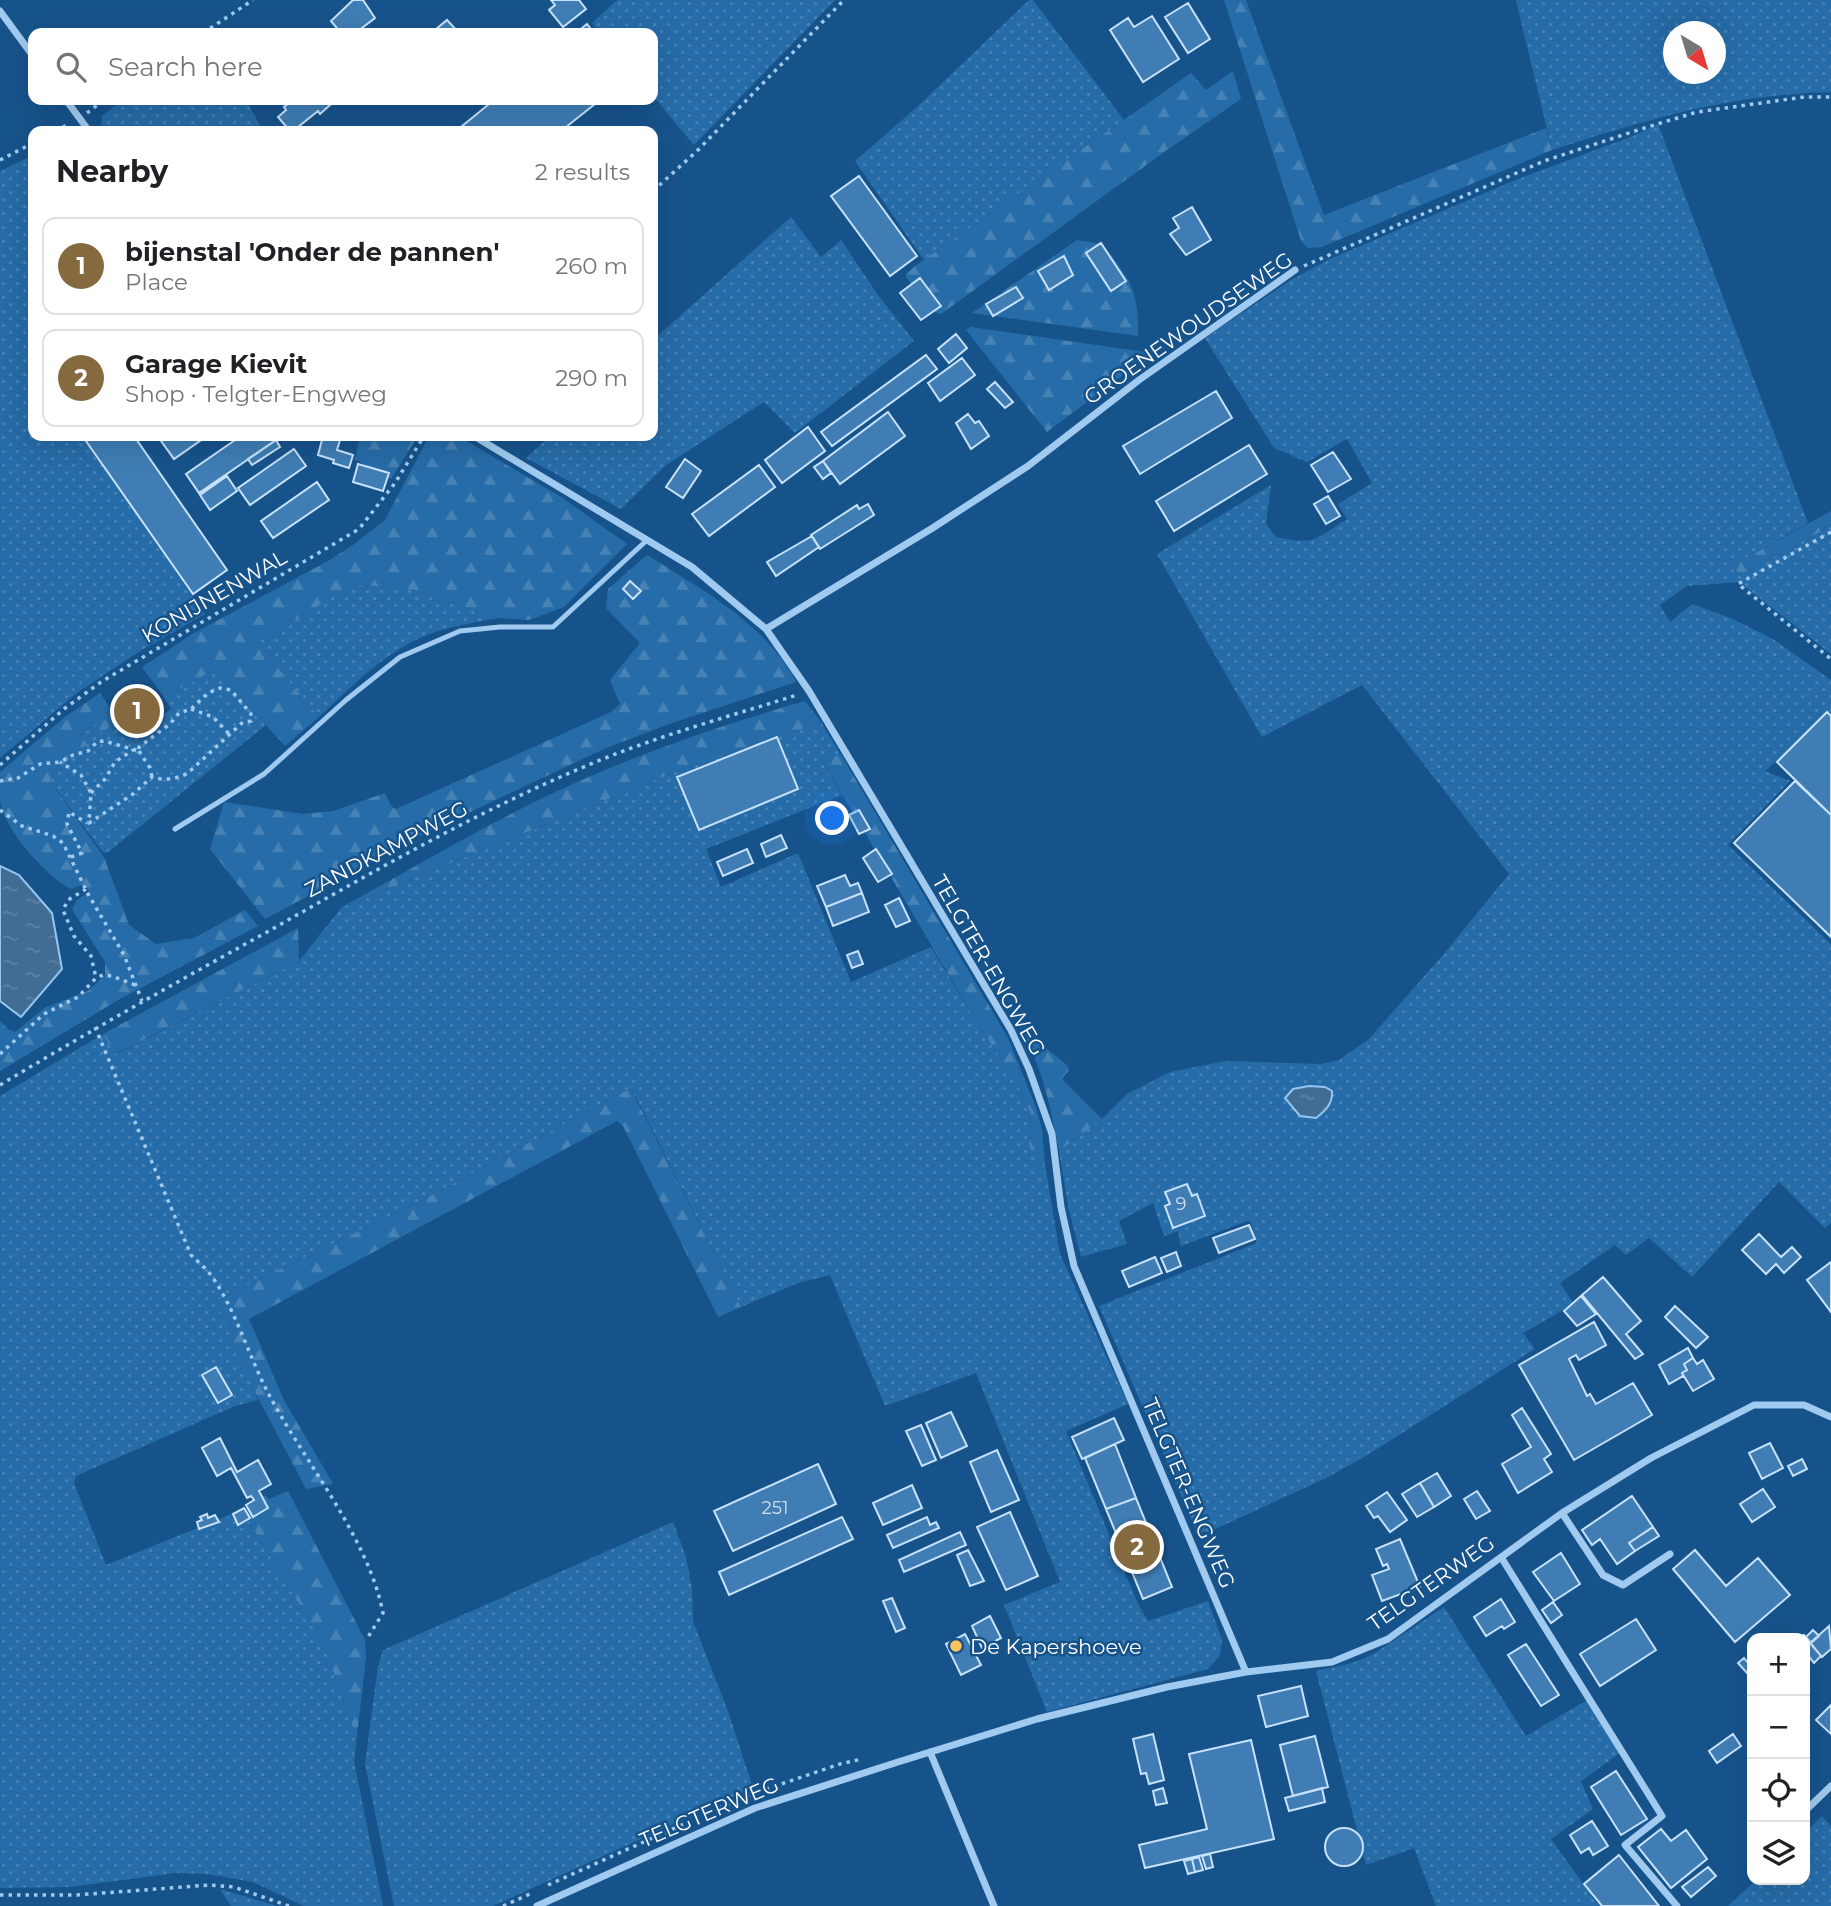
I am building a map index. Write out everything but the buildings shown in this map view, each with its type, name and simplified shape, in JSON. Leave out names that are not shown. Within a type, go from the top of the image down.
[{"type":"street","points":[[0,12],[28,49]]},
{"type":"street","points":[[70,105],[85,126]]},
{"type":"street","name":"GROENEWOUDSEWEG","points":[[766,629],[931,529],[1028,466],[1139,380],[1295,270]]},
{"type":"street","name":"TELGTER-ENGWEG","points":[[482,441],[692,567],[766,629],[809,691],[1010,1030],[1029,1069],[1052,1134],[1060,1207],[1074,1266],[1246,1672]]},
{"type":"street","name":"TELGTERWEG","points":[[537,1906],[755,1808],[1037,1719],[1167,1687],[1246,1672],[1332,1662],[1388,1639],[1562,1513],[1651,1458],[1754,1405],[1804,1405],[1831,1418]]},
{"type":"street","points":[[1562,1513],[1603,1574],[1623,1585],[1670,1554]]},
{"type":"street","points":[[1501,1557],[1662,1816],[1625,1845],[1677,1906]]},
{"type":"street","points":[[930,1752],[994,1906]]},
{"type":"street","points":[[1810,1806],[1831,1786]]},
{"type":"lane","points":[[175,829],[264,774],[346,700],[400,656],[460,631],[500,627],[553,627],[648,540]]},
{"type":"path","points":[[211,28],[253,0]]},
{"type":"path","points":[[658,186],[697,151],[844,0]]},
{"type":"path","name":"GROENEWOUDSEWEG","points":[[1295,270],[1544,161],[1629,133],[1697,112],[1804,97],[1831,97]]},
{"type":"path","points":[[0,160],[28,146]]},
{"type":"path","name":"KONIJNENWAL","points":[[0,765],[64,709],[101,682],[359,529],[395,483],[421,441]]},
{"type":"path","points":[[1831,532],[1738,584],[1831,659]]},
{"type":"path","points":[[139,751],[139,747],[170,724],[179,713],[191,709],[208,694],[220,688],[231,690],[251,713],[253,719],[243,722],[181,777],[152,777]]},
{"type":"path","name":"ZANDKAMPWEG","points":[[0,1084],[95,1027],[400,856],[537,788],[638,746],[809,691]]},
{"type":"path","points":[[191,709],[212,717],[229,734]]},
{"type":"path","points":[[0,781],[25,776],[40,764],[60,762],[88,751],[97,742],[104,741],[139,751],[150,768],[152,777]]},
{"type":"path","points":[[91,793],[106,779],[115,762],[133,750]]},
{"type":"path","points":[[60,762],[81,775],[91,793],[88,823]]},
{"type":"path","points":[[88,823],[133,794],[152,777]]},
{"type":"path","points":[[0,810],[22,825],[62,842],[124,955],[142,1001]]},
{"type":"path","points":[[71,857],[82,853],[67,824],[69,812],[88,823]]},
{"type":"path","points":[[86,889],[68,900],[63,910],[74,936],[91,956],[96,978]]},
{"type":"path","points":[[0,1054],[44,1014],[78,997],[96,978],[112,976],[135,985]]},
{"type":"path","points":[[95,1027],[191,1255],[212,1276],[267,1390],[356,1542],[379,1590],[383,1613],[368,1637]]},
{"type":"path","points":[[0,1895],[76,1895],[210,1885],[234,1887],[289,1906]]},
{"type":"green space","points":[[617,0],[835,0],[694,145],[658,102],[658,28],[596,28],[592,23]]},
{"type":"green space","points":[[1029,0],[1033,0],[1124,120],[924,260],[855,161],[917,107]]},
{"type":"green space","points":[[1224,0],[1246,0],[1324,215],[1546,128],[1552,150],[1322,247],[1308,248],[1301,241]]},
{"type":"green space","points":[[1516,0],[1831,0],[1831,92],[1723,103],[1622,128],[1552,150]]},
{"type":"green space","points":[[1233,71],[1241,99],[941,314],[932,311],[906,277],[915,266],[1191,73],[1206,90]]},
{"type":"green space","points":[[116,105],[249,105],[260,126],[101,126],[102,116]]},
{"type":"green space","points":[[1658,124],[1808,523],[1732,566],[1741,575],[1831,526],[1831,654],[1739,582],[1687,586],[1660,605],[1670,622],[1692,604],[1733,619],[1773,639],[1831,680],[1831,713],[1765,771],[1790,781],[1728,845],[1831,944],[1831,1223],[1825,1228],[1779,1182],[1692,1277],[1649,1238],[1626,1255],[1615,1245],[1560,1283],[1574,1304],[1523,1333],[1535,1349],[1326,1478],[1209,1532],[1197,1532],[1099,1306],[1257,1243],[1250,1220],[1181,1246],[1178,1231],[1164,1236],[1153,1203],[1119,1221],[1127,1244],[1081,1257],[1068,1206],[1059,1151],[1102,1119],[1127,1094],[1170,1072],[1226,1061],[1321,1064],[1339,1060],[1369,1039],[1509,874],[1362,685],[1262,737],[1157,554],[1271,485],[1266,524],[1276,537],[1299,541],[1314,539],[1347,519],[1338,504],[1372,483],[1347,439],[1307,462],[1274,448],[1205,338],[1291,280],[1332,258],[1518,179]]},
{"type":"green space","points":[[28,157],[28,441],[85,441],[205,614],[140,651],[78,692],[0,758],[0,171]]},
{"type":"green space","points":[[791,217],[821,257],[841,240],[878,295],[914,341],[795,433],[764,402],[666,465],[621,509],[526,458],[545,441],[658,441],[658,336]]},
{"type":"green space","points":[[1077,240],[1102,244],[1126,276],[1137,307],[1138,336],[972,313]]},
{"type":"green space","points":[[971,327],[1152,353],[1047,432],[966,330]]},
{"type":"green space","points":[[359,441],[415,441],[391,479],[355,459]]},
{"type":"green space","points":[[426,441],[466,441],[561,497],[627,544],[564,607],[529,620],[497,618],[418,591],[354,584],[257,643],[319,717],[285,746],[216,669],[164,697],[142,667],[194,633],[328,561],[385,520]]},
{"type":"green space","points":[[1831,511],[1831,526],[1741,575],[1732,566]]},
{"type":"green space","points":[[647,555],[710,595],[749,625],[783,661],[796,682],[606,748],[428,832],[265,919],[210,849],[224,802],[303,814],[333,811],[385,793],[392,807],[396,809],[611,712],[620,704],[610,680],[640,643],[606,608],[608,589]]},
{"type":"green space","points":[[353,584],[418,591],[497,618],[444,629],[412,642],[370,671],[319,717],[256,643]]},
{"type":"green space","points":[[216,669],[266,725],[112,849],[106,853],[102,851],[50,781],[53,773],[86,743],[80,736],[95,724],[102,732],[118,719],[134,736],[171,709],[164,697]]},
{"type":"green space","points":[[100,693],[118,719],[102,733],[95,724],[80,735],[87,744],[53,773],[50,781],[104,857],[129,925],[156,944],[194,938],[245,910],[258,926],[120,999],[0,1071],[0,1021],[15,1032],[46,1007],[88,991],[105,975],[105,962],[72,909],[77,900],[89,892],[85,884],[71,889],[38,863],[9,825],[0,800],[0,772],[65,717]]},
{"type":"green space","points":[[805,701],[821,722],[675,772],[342,907],[496,822],[611,767],[675,743]]},
{"type":"green space","points":[[821,722],[840,753],[823,763],[842,795],[706,849],[721,887],[798,853],[851,982],[931,947],[982,1031],[1015,1078],[1031,1114],[1029,1145],[1041,1170],[1045,1165],[1060,1254],[1128,1404],[1066,1431],[1138,1604],[1148,1621],[1208,1601],[1222,1640],[1220,1655],[1208,1669],[1047,1712],[1004,1605],[1060,1582],[976,1373],[885,1406],[830,1275],[798,1283],[741,1307],[637,1099],[629,1089],[432,1195],[216,1301],[258,1400],[235,1406],[76,1476],[74,1483],[106,1565],[242,1510],[324,1645],[355,1734],[354,1761],[383,1906],[304,1906],[253,1882],[207,1874],[176,1873],[69,1887],[0,1888],[0,1096],[103,1034],[116,1054],[299,961],[342,907],[675,772]]},
{"type":"green space","points":[[840,753],[1008,1038],[1042,1129],[1045,1165],[1040,1171],[1029,1145],[1031,1114],[1015,1078],[982,1031],[823,762]]},
{"type":"green space","points":[[298,928],[299,961],[115,1054],[103,1034]]},
{"type":"green space","points":[[1020,1027],[1067,1065],[1069,1070],[1062,1079],[1102,1119],[1059,1151],[1040,1072]]},
{"type":"green space","points":[[629,1089],[741,1307],[718,1317],[623,1126],[617,1121],[249,1319],[284,1400],[333,1484],[306,1489],[245,1373],[216,1301],[432,1195]]},
{"type":"green space","points":[[288,1491],[365,1640],[366,1658],[354,1761],[355,1734],[324,1645],[242,1510],[265,1495],[269,1499]]},
{"type":"green space","points":[[673,1522],[686,1557],[692,1589],[693,1621],[729,1714],[753,1788],[493,1906],[394,1906],[365,1764],[378,1666],[383,1650]]},
{"type":"green space","points":[[1444,1607],[1526,1736],[1589,1699],[1620,1753],[1581,1781],[1593,1809],[1551,1839],[1599,1906],[1436,1906],[1414,1848],[1366,1865],[1316,1671],[1352,1663],[1372,1655]]},
{"type":"green space","points":[[1822,1816],[1831,1826],[1831,1906],[1728,1906],[1751,1885],[1810,1885],[1810,1828]]},
{"type":"green space","points":[[220,1889],[277,1906],[231,1906]]},
{"type":"water","points":[[0,866],[19,875],[52,913],[62,969],[21,1017],[0,1001]]},
{"type":"water","points":[[1325,1087],[1332,1091],[1330,1103],[1316,1118],[1300,1116],[1285,1098],[1293,1089]]},
{"type":"place","name":"bijenstal 'Onder de pannen'","points":[[137,711]]},
{"type":"place","name":"Garage Kievit","points":[[1137,1547]]},
{"type":"place","name":"De Kapershoeve","points":[[956,1646]]}]
